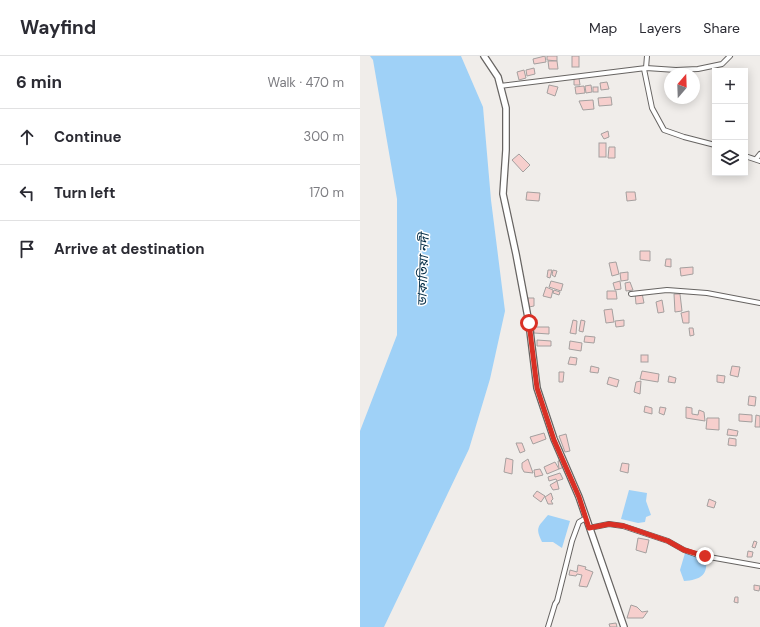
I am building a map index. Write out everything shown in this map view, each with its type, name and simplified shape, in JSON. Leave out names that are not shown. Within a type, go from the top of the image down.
[{"type":"main road","points":[[484,56],[498,77],[506,108],[506,150],[503,194],[529,323],[537,388],[554,440],[579,497],[624,627]]},
{"type":"street","points":[[647,56],[645,69],[652,108],[664,130],[684,138],[712,145]]},
{"type":"street","points":[[500,86],[645,69],[698,69],[722,64],[730,56]]},
{"type":"street","points":[[748,157],[758,160],[760,154]]},
{"type":"street","points":[[631,294],[668,290],[707,293],[760,303]]},
{"type":"street","points":[[548,627],[557,601],[572,541],[579,522],[586,518]]},
{"type":"street","points":[[589,528],[609,524],[624,526],[668,541],[684,550],[698,555],[760,566]]},
{"type":"water","name":"ডাকাতিয়া নদী","points":[[370,56],[461,56],[483,107],[491,200],[505,311],[490,379],[469,449],[384,627],[360,627],[360,431],[397,335],[397,199],[373,60]]},
{"type":"water","points":[[629,490],[647,493],[646,501],[651,515],[646,517],[645,522],[638,523],[621,519]]},
{"type":"water","points":[[548,515],[570,521],[562,548],[553,542],[542,542],[538,530]]},
{"type":"water","points":[[685,553],[703,558],[705,556],[705,572],[699,578],[684,581],[680,570]]},
{"type":"building","points":[[545,56],[546,62],[534,64],[533,59]]},
{"type":"building","points":[[547,56],[557,56],[557,61],[547,60]]},
{"type":"building","points":[[572,56],[579,56],[579,67],[572,67]]},
{"type":"building","points":[[548,61],[557,61],[558,69],[549,69]]},
{"type":"building","points":[[534,68],[535,74],[527,76],[526,70]]},
{"type":"building","points":[[524,70],[526,78],[519,80],[517,72]]},
{"type":"building","points":[[579,78],[580,85],[574,85],[574,79]]},
{"type":"building","points":[[607,82],[609,89],[601,90],[600,83]]},
{"type":"building","points":[[549,85],[558,87],[555,96],[547,93]]},
{"type":"building","points":[[591,85],[592,92],[586,93],[585,86]]},
{"type":"building","points":[[584,86],[585,93],[576,94],[575,87]]},
{"type":"building","points":[[593,87],[598,87],[598,92],[593,92]]},
{"type":"building","points":[[611,97],[612,105],[599,106],[598,98]]},
{"type":"building","points":[[593,100],[594,109],[583,110],[579,101]]},
{"type":"building","points":[[608,131],[609,137],[604,139],[601,134]]},
{"type":"building","points":[[599,143],[606,143],[606,157],[599,157]]},
{"type":"building","points":[[609,147],[615,147],[615,158],[608,158]]},
{"type":"building","points":[[519,154],[530,165],[523,172],[512,160]]},
{"type":"building","points":[[527,192],[540,193],[539,201],[526,200]]},
{"type":"building","points":[[626,192],[635,192],[636,200],[627,201]]},
{"type":"building","points":[[640,251],[650,251],[650,261],[640,260]]},
{"type":"building","points":[[666,259],[671,259],[671,267],[665,266]]},
{"type":"building","points":[[616,262],[619,274],[612,276],[609,263]]},
{"type":"building","points":[[693,267],[693,274],[681,276],[680,268]]},
{"type":"building","points":[[548,270],[552,270],[550,278],[547,277]]},
{"type":"building","points":[[553,270],[557,271],[555,277],[552,275]]},
{"type":"building","points":[[628,272],[628,280],[621,281],[620,273]]},
{"type":"building","points":[[551,281],[563,284],[561,291],[549,287]]},
{"type":"building","points":[[620,281],[621,289],[615,290],[613,283]]},
{"type":"building","points":[[630,282],[633,290],[626,291],[625,283]]},
{"type":"building","points":[[546,287],[553,290],[551,298],[543,296]]},
{"type":"building","points":[[554,290],[560,292],[559,295],[553,293]]},
{"type":"building","points":[[607,291],[616,291],[617,299],[607,299]]},
{"type":"building","points":[[635,293],[642,293],[644,303],[636,304]]},
{"type":"building","points":[[674,294],[680,294],[682,311],[675,312]]},
{"type":"building","points":[[528,298],[534,298],[534,306],[529,307]]},
{"type":"building","points":[[662,300],[664,312],[658,313],[656,302]]},
{"type":"building","points":[[612,309],[614,322],[606,323],[604,310]]},
{"type":"building","points":[[689,311],[689,323],[683,323],[681,313]]},
{"type":"building","points":[[573,320],[577,321],[576,334],[570,333]]},
{"type":"building","points":[[581,320],[585,321],[583,332],[579,331]]},
{"type":"building","points":[[624,320],[624,326],[616,327],[615,321]]},
{"type":"building","points":[[534,327],[549,327],[549,334],[534,333]]},
{"type":"building","points":[[689,328],[693,328],[694,335],[690,336]]},
{"type":"building","points":[[585,336],[595,337],[594,343],[584,342]]},
{"type":"building","points":[[537,340],[551,341],[551,346],[537,346]]},
{"type":"building","points":[[570,341],[582,343],[581,351],[569,349]]},
{"type":"building","points":[[641,355],[648,355],[648,362],[641,362]]},
{"type":"building","points":[[570,357],[577,358],[576,365],[568,364]]},
{"type":"building","points":[[591,366],[599,368],[598,373],[590,372]]},
{"type":"building","points":[[732,366],[740,367],[738,377],[730,375]]},
{"type":"building","points":[[642,371],[659,374],[658,382],[640,379]]},
{"type":"building","points":[[559,372],[564,372],[563,382],[559,382]]},
{"type":"building","points":[[717,375],[725,376],[724,383],[717,382]]},
{"type":"building","points":[[669,376],[676,378],[675,383],[668,382]]},
{"type":"building","points":[[609,377],[619,380],[617,387],[607,384]]},
{"type":"building","points":[[641,381],[640,394],[634,392],[636,382]]},
{"type":"building","points":[[749,396],[756,397],[755,406],[748,405]]},
{"type":"building","points":[[645,406],[652,408],[652,414],[644,412]]},
{"type":"building","points":[[660,407],[666,408],[664,415],[659,413]]},
{"type":"building","points":[[686,407],[692,408],[692,414],[698,415],[699,410],[704,412],[705,421],[686,418]]},
{"type":"building","points":[[739,414],[752,415],[752,422],[739,421]]},
{"type":"building","points":[[756,415],[760,416],[760,427],[755,427]]},
{"type":"building","points":[[707,418],[719,418],[719,430],[706,429]]},
{"type":"building","points":[[728,429],[738,431],[737,436],[727,435]]},
{"type":"building","points":[[544,433],[546,439],[533,444],[530,437]]},
{"type":"building","points":[[566,434],[570,451],[565,452],[559,436]]},
{"type":"building","points":[[729,438],[736,439],[736,446],[728,445]]},
{"type":"building","points":[[516,443],[522,443],[525,451],[520,453]]},
{"type":"building","points":[[506,458],[513,460],[512,474],[504,472]]},
{"type":"building","points":[[528,459],[533,473],[524,472],[522,468],[522,463]]},
{"type":"building","points":[[563,460],[564,467],[559,469],[558,461]]},
{"type":"building","points":[[555,462],[559,469],[547,474],[544,467]]},
{"type":"building","points":[[622,463],[629,464],[628,473],[620,471]]},
{"type":"building","points":[[540,469],[543,475],[535,477],[534,470]]},
{"type":"building","points":[[560,473],[563,479],[549,481],[548,477]]},
{"type":"building","points":[[557,481],[559,489],[553,490],[550,485]]},
{"type":"building","points":[[537,491],[545,496],[541,502],[533,496]]},
{"type":"building","points":[[551,493],[553,499],[551,501],[553,504],[548,504],[545,497]]},
{"type":"building","points":[[709,499],[716,502],[714,508],[707,506]]},
{"type":"building","points":[[638,538],[649,540],[646,553],[636,550]]},
{"type":"building","points":[[754,541],[757,542],[755,548],[752,547]]},
{"type":"building","points":[[748,551],[753,552],[752,557],[747,557]]},
{"type":"building","points":[[578,565],[586,567],[585,569],[593,572],[587,587],[579,586],[582,575],[569,575],[570,570],[577,572]]},
{"type":"building","points":[[754,585],[760,586],[759,591],[754,590]]},
{"type":"building","points":[[735,597],[738,597],[738,603],[734,602]]},
{"type":"building","points":[[631,605],[637,607],[642,612],[648,611],[643,618],[627,618]]},
{"type":"building","points":[[616,623],[617,627],[610,627],[609,624]]},
{"type":"route","points":[[529,323],[537,388],[554,440],[579,497],[589,528],[609,524],[624,526],[668,541],[684,550],[705,556]]}]
